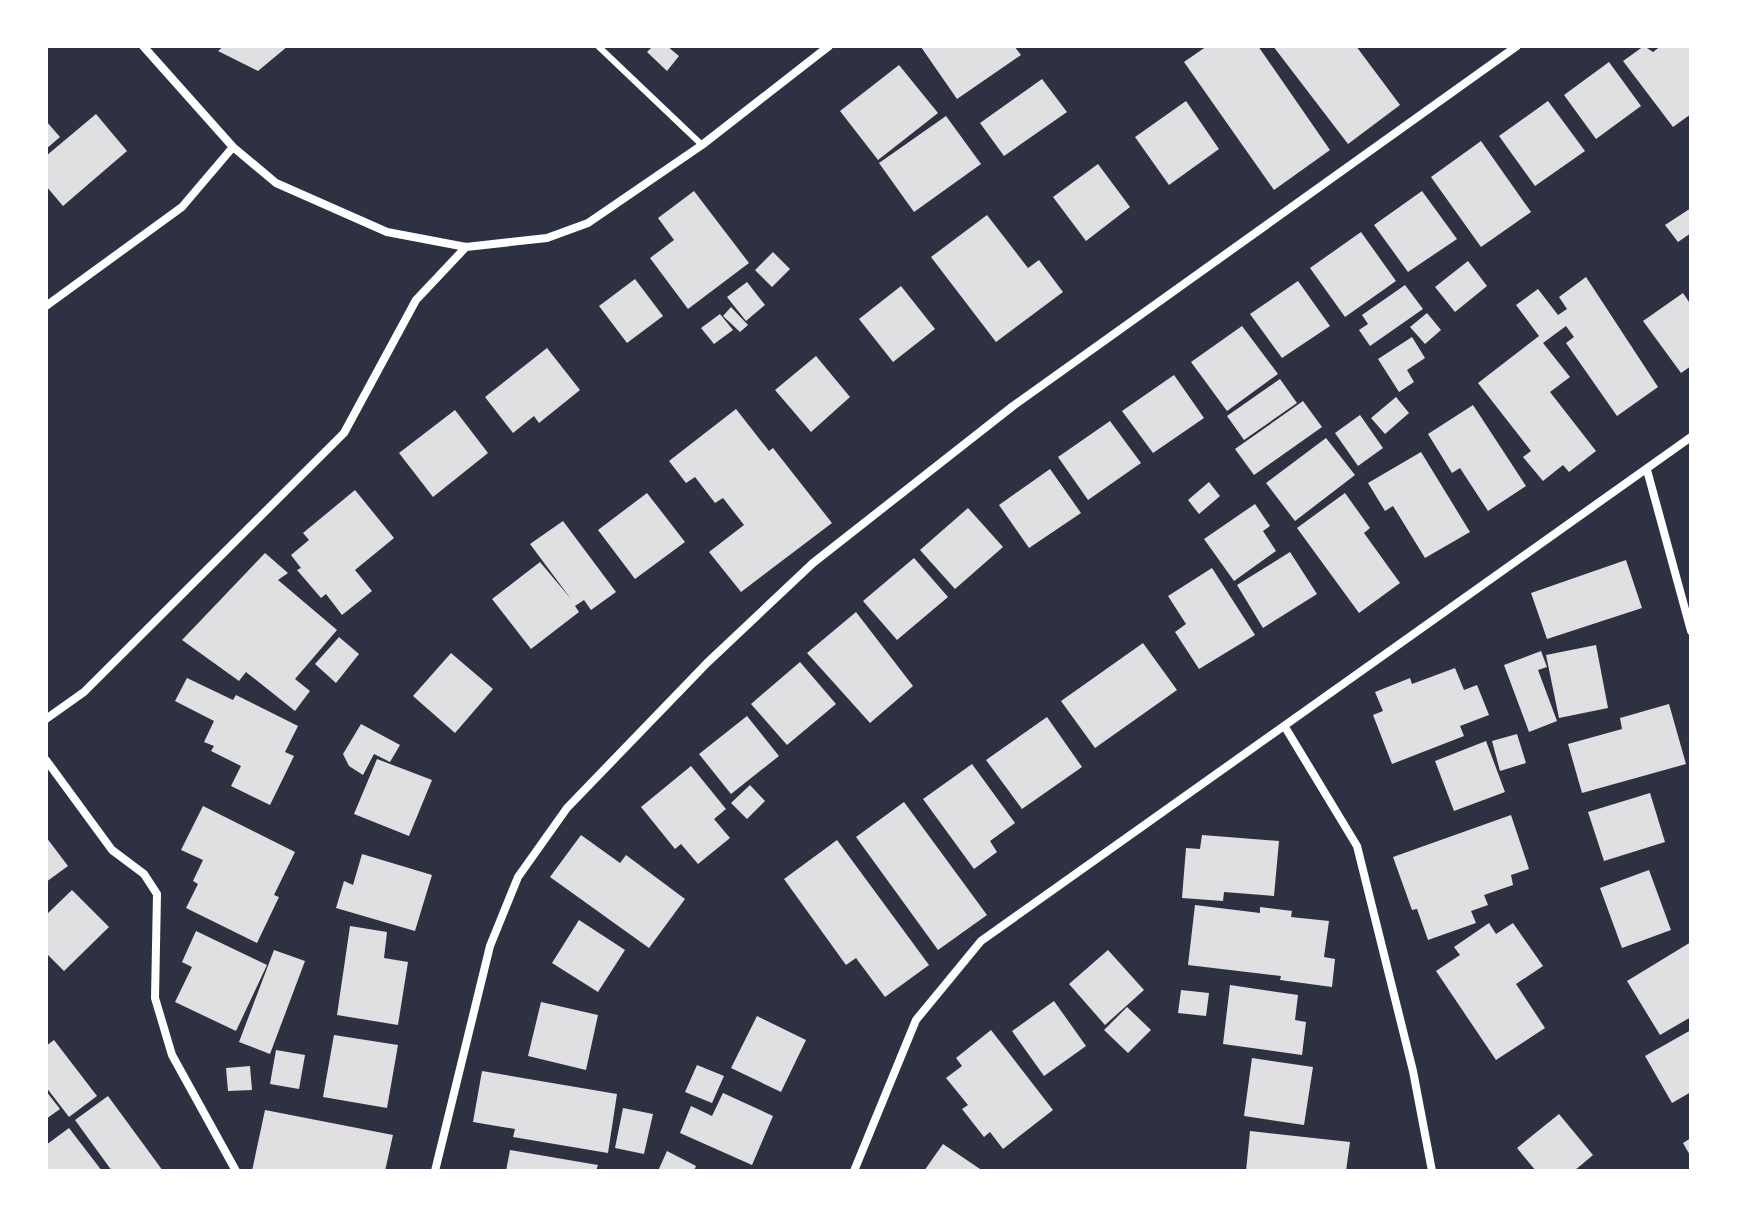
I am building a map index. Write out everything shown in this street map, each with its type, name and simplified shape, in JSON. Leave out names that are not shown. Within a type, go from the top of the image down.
[{"type":"street","points":[[143,46],[233,147],[276,183],[387,232],[466,247],[547,238],[588,223],[702,145],[829,46]]},
{"type":"street","points":[[435,1171],[495,932],[518,877],[567,808],[588,785],[707,663],[813,563],[1013,406],[1517,46]]},
{"type":"street","points":[[46,306],[182,207],[233,147]]},
{"type":"street","points":[[46,719],[84,692],[344,433],[416,300],[466,247]]},
{"type":"street","points":[[854,1171],[916,1020],[981,941],[1691,437]]},
{"type":"street","points":[[1647,470],[1691,631]]},
{"type":"street","points":[[1285,727],[1357,846],[1413,1071],[1432,1171]]},
{"type":"street","points":[[46,760],[112,850],[144,874],[157,894],[155,998],[172,1055],[236,1171]]},
{"type":"lane","points":[[598,46],[702,145]]},
{"type":"building","points":[[224,46],[288,46],[258,71],[218,51]]},
{"type":"building","points":[[653,46],[667,46],[679,56],[667,71],[647,52]]},
{"type":"building","points":[[1014,46],[1021,55],[957,99],[921,47]]},
{"type":"building","points":[[1207,46],[1258,46],[1330,150],[1274,190],[1184,62]]},
{"type":"building","points":[[1273,46],[1356,46],[1400,105],[1348,144]]},
{"type":"building","points":[[1644,46],[1653,52],[1661,46],[1691,47],[1691,114],[1673,127],[1623,61]]},
{"type":"building","points":[[1609,62],[1641,106],[1596,139],[1564,95]]},
{"type":"building","points":[[899,65],[938,113],[878,160],[840,111]]},
{"type":"building","points":[[1042,79],[1067,112],[1004,156],[980,123]]},
{"type":"building","points":[[1186,101],[1219,149],[1169,185],[1135,137]]},
{"type":"building","points":[[1548,101],[1585,151],[1535,186],[1499,136]]},
{"type":"building","points":[[96,114],[127,151],[63,206],[46,186],[46,156]]},
{"type":"building","points":[[946,116],[981,164],[914,212],[879,163]]},
{"type":"building","points":[[46,121],[60,137],[46,149]]},
{"type":"building","points":[[1481,141],[1531,212],[1481,247],[1431,177]]},
{"type":"building","points":[[1098,164],[1130,207],[1086,241],[1053,197]]},
{"type":"building","points":[[694,191],[749,263],[688,309],[650,258],[674,240],[658,218]]},
{"type":"building","points":[[1422,191],[1457,239],[1408,272],[1374,225]]},
{"type":"building","points":[[1691,208],[1691,233],[1678,242],[1665,225]]},
{"type":"building","points":[[987,215],[1028,268],[1039,260],[1063,292],[996,342],[931,257]]},
{"type":"building","points":[[1361,232],[1396,281],[1345,317],[1310,268]]},
{"type":"building","points":[[773,252],[790,269],[772,287],[755,270]]},
{"type":"building","points":[[1468,261],[1487,286],[1455,312],[1435,287]]},
{"type":"building","points":[[1586,277],[1658,387],[1617,416],[1566,343],[1574,337],[1566,326],[1543,343],[1570,377],[1550,392],[1596,451],[1569,472],[1563,465],[1543,481],[1523,457],[1531,451],[1478,383],[1539,336],[1516,305],[1538,289],[1558,315],[1567,309],[1559,297]]},
{"type":"building","points":[[635,279],[663,316],[627,343],[599,306]]},
{"type":"building","points":[[1298,281],[1330,326],[1282,358],[1250,314]]},
{"type":"building","points":[[747,282],[765,305],[746,321],[727,297]]},
{"type":"building","points":[[1405,285],[1423,309],[1370,346],[1359,330],[1368,324],[1362,315]]},
{"type":"building","points":[[901,286],[935,329],[893,362],[859,319]]},
{"type":"building","points":[[1683,293],[1691,305],[1691,366],[1681,373],[1643,321]]},
{"type":"building","points":[[731,307],[748,325],[740,332],[723,316]]},
{"type":"building","points":[[1427,313],[1441,330],[1425,344],[1410,327]]},
{"type":"building","points":[[720,314],[733,330],[714,344],[701,328]]},
{"type":"building","points":[[1242,326],[1278,374],[1227,411],[1191,362]]},
{"type":"building","points":[[1412,337],[1425,358],[1407,370],[1414,382],[1399,392],[1378,359]]},
{"type":"building","points":[[547,348],[580,390],[539,423],[534,416],[513,433],[485,397]]},
{"type":"building","points":[[816,356],[850,397],[811,432],[775,390]]},
{"type":"building","points":[[1174,375],[1204,418],[1153,453],[1122,411]]},
{"type":"building","points":[[1280,379],[1297,403],[1244,440],[1227,416]]},
{"type":"building","points":[[1396,397],[1409,413],[1385,434],[1371,418]]},
{"type":"building","points":[[1303,401],[1322,427],[1254,475],[1235,449]]},
{"type":"building","points":[[1473,405],[1526,486],[1488,511],[1460,468],[1452,473],[1428,434]]},
{"type":"building","points":[[736,409],[769,451],[773,448],[832,523],[741,592],[709,552],[744,525],[723,498],[715,503],[695,477],[686,483],[669,461]]},
{"type":"building","points":[[455,410],[488,453],[433,497],[399,453]]},
{"type":"building","points":[[1360,415],[1383,448],[1358,466],[1335,433]]},
{"type":"building","points":[[1110,421],[1141,463],[1088,500],[1058,457]]},
{"type":"building","points":[[1326,438],[1355,475],[1295,521],[1266,483]]},
{"type":"building","points":[[1421,452],[1470,532],[1425,558],[1393,506],[1385,511],[1368,483]]},
{"type":"building","points":[[1050,469],[1081,513],[1029,548],[999,505]]},
{"type":"building","points":[[1209,482],[1220,496],[1199,514],[1188,500]]},
{"type":"building","points":[[355,490],[394,538],[355,570],[372,591],[342,615],[326,594],[321,598],[297,570],[301,568],[291,555],[309,540],[303,533]]},
{"type":"building","points":[[647,493],[685,542],[635,579],[598,530]]},
{"type":"building","points":[[1345,493],[1370,528],[1364,533],[1400,583],[1359,613],[1297,528]]},
{"type":"building","points":[[1255,504],[1270,526],[1263,531],[1276,551],[1234,581],[1204,539]]},
{"type":"building","points":[[968,508],[1003,547],[955,589],[920,550]]},
{"type":"building","points":[[563,521],[616,592],[591,610],[584,600],[575,606],[579,612],[531,649],[492,599],[540,562],[571,599],[530,544]]},
{"type":"building","points":[[1290,552],[1317,594],[1263,628],[1237,585]]},
{"type":"building","points":[[265,553],[288,573],[278,580],[337,630],[295,679],[310,691],[295,711],[246,672],[239,681],[182,640]]},
{"type":"building","points":[[914,558],[948,597],[897,640],[863,601]]},
{"type":"building","points":[[1626,560],[1642,608],[1547,639],[1531,593]]},
{"type":"building","points":[[1212,568],[1255,635],[1199,669],[1175,632],[1186,624],[1168,596]]},
{"type":"building","points":[[856,612],[913,686],[870,723],[807,653]]},
{"type":"building","points":[[339,637],[359,654],[336,683],[315,664]]},
{"type":"building","points":[[1143,643],[1177,690],[1095,748],[1061,701]]},
{"type":"building","points":[[1596,645],[1608,708],[1559,718],[1546,655]]},
{"type":"building","points":[[1541,651],[1547,667],[1538,670],[1557,721],[1529,732],[1504,665]]},
{"type":"building","points":[[451,653],[493,689],[455,733],[413,696]]},
{"type":"building","points":[[800,662],[836,704],[787,745],[751,704]]},
{"type":"building","points":[[1455,668],[1464,690],[1477,685],[1489,715],[1460,726],[1464,736],[1392,764],[1373,715],[1383,711],[1375,692],[1410,678],[1412,684]]},
{"type":"building","points":[[187,678],[233,700],[236,695],[298,726],[285,752],[294,756],[270,805],[231,786],[241,766],[211,751],[214,746],[204,742],[214,721],[175,701]]},
{"type":"building","points":[[1669,704],[1686,764],[1582,793],[1568,744],[1622,729],[1620,718]]},
{"type":"building","points":[[747,716],[779,756],[731,794],[699,754]]},
{"type":"building","points":[[1047,717],[1082,767],[1022,809],[986,760]]},
{"type":"building","points":[[361,724],[400,745],[390,762],[374,754],[363,775],[349,766],[343,754]]},
{"type":"building","points":[[1517,734],[1526,763],[1500,771],[1492,741]]},
{"type":"building","points":[[1486,741],[1505,792],[1454,811],[1435,761]]},
{"type":"building","points":[[377,759],[432,780],[409,836],[354,814]]},
{"type":"building","points":[[972,764],[1015,823],[990,841],[997,852],[974,869],[923,799]]},
{"type":"building","points":[[691,766],[726,809],[714,819],[730,838],[698,864],[681,844],[675,849],[641,807]]},
{"type":"building","points":[[750,785],[765,801],[747,819],[731,803]]},
{"type":"building","points":[[1650,793],[1665,842],[1604,861],[1588,812]]},
{"type":"building","points":[[904,802],[987,915],[938,950],[856,837]]},
{"type":"building","points":[[203,806],[295,852],[274,895],[279,897],[257,943],[186,908],[198,884],[193,881],[203,860],[181,850]]},
{"type":"building","points":[[1511,815],[1529,869],[1511,875],[1513,885],[1484,895],[1488,905],[1471,911],[1476,923],[1428,940],[1417,909],[1412,910],[1393,857]]},
{"type":"building","points":[[581,835],[620,863],[626,855],[685,899],[649,948],[550,877]]},
{"type":"building","points":[[1202,835],[1279,841],[1274,896],[1224,892],[1223,901],[1182,898],[1186,848],[1200,849]]},
{"type":"building","points":[[46,837],[68,866],[46,882]]},
{"type":"building","points":[[837,840],[929,965],[885,997],[856,958],[846,965],[784,879]]},
{"type":"building","points":[[362,854],[432,875],[415,931],[336,908],[344,881],[353,885]]},
{"type":"building","points":[[1649,870],[1671,930],[1622,948],[1600,888]]},
{"type":"building","points":[[72,890],[109,927],[64,971],[46,953],[46,915]]},
{"type":"building","points":[[1195,905],[1260,913],[1260,907],[1292,911],[1291,917],[1329,921],[1324,957],[1335,959],[1332,987],[1280,980],[1281,976],[1188,965]]},
{"type":"building","points":[[579,920],[625,950],[598,992],[552,963]]},
{"type":"building","points":[[1489,923],[1496,934],[1513,923],[1543,966],[1516,984],[1545,1028],[1496,1060],[1436,971],[1460,955],[1454,947]]},
{"type":"building","points":[[350,926],[387,932],[384,958],[408,962],[398,1025],[337,1015]]},
{"type":"building","points":[[196,931],[267,965],[236,1031],[175,1002],[192,967],[182,962]]},
{"type":"building","points":[[1691,942],[1691,1017],[1660,1035],[1627,981]]},
{"type":"building","points":[[274,950],[305,961],[270,1054],[239,1042]]},
{"type":"building","points":[[1108,950],[1144,990],[1105,1025],[1069,984]]},
{"type":"building","points":[[1230,985],[1298,995],[1295,1020],[1306,1022],[1302,1055],[1223,1044]]},
{"type":"building","points":[[1181,990],[1209,993],[1206,1016],[1178,1013]]},
{"type":"building","points":[[1054,1001],[1086,1046],[1044,1076],[1012,1031]]},
{"type":"building","points":[[541,1002],[598,1015],[586,1070],[528,1056]]},
{"type":"building","points":[[1127,1007],[1151,1030],[1128,1053],[1104,1030]]},
{"type":"building","points":[[757,1016],[806,1040],[781,1092],[731,1068]]},
{"type":"building","points":[[991,1030],[1053,1110],[1003,1149],[990,1132],[984,1137],[962,1109],[968,1105],[946,1078],[962,1066],[956,1058]]},
{"type":"building","points":[[1691,1030],[1691,1092],[1672,1103],[1645,1056]]},
{"type":"building","points":[[334,1035],[398,1045],[387,1108],[323,1097]]},
{"type":"building","points":[[54,1040],[97,1096],[69,1117],[46,1087],[46,1046]]},
{"type":"building","points":[[276,1050],[305,1055],[299,1089],[270,1084]]},
{"type":"building","points":[[1252,1058],[1313,1067],[1304,1125],[1244,1116]]},
{"type":"building","points":[[697,1065],[724,1076],[712,1103],[685,1092]]},
{"type":"building","points":[[250,1066],[252,1090],[228,1091],[226,1068]]},
{"type":"building","points":[[482,1071],[617,1094],[608,1153],[513,1137],[515,1129],[473,1122]]},
{"type":"building","points":[[46,1091],[60,1109],[46,1119]]},
{"type":"building","points":[[723,1093],[773,1116],[752,1165],[680,1133],[691,1106],[712,1116]]},
{"type":"building","points":[[108,1096],[163,1171],[112,1171],[75,1120]]},
{"type":"building","points":[[623,1108],[653,1114],[644,1154],[615,1148]]},
{"type":"building","points":[[265,1110],[393,1135],[385,1171],[252,1171]]},
{"type":"building","points":[[1559,1114],[1593,1155],[1574,1171],[1536,1171],[1517,1148]]},
{"type":"building","points":[[69,1128],[102,1171],[46,1171],[46,1145]]},
{"type":"building","points":[[1250,1131],[1350,1142],[1346,1171],[1246,1171]]},
{"type":"building","points":[[1691,1138],[1691,1157],[1683,1143]]},
{"type":"building","points":[[943,1144],[983,1171],[924,1171]]},
{"type":"building","points":[[510,1150],[598,1165],[596,1171],[506,1171]]},
{"type":"building","points":[[667,1151],[696,1166],[694,1171],[658,1171]]}]
